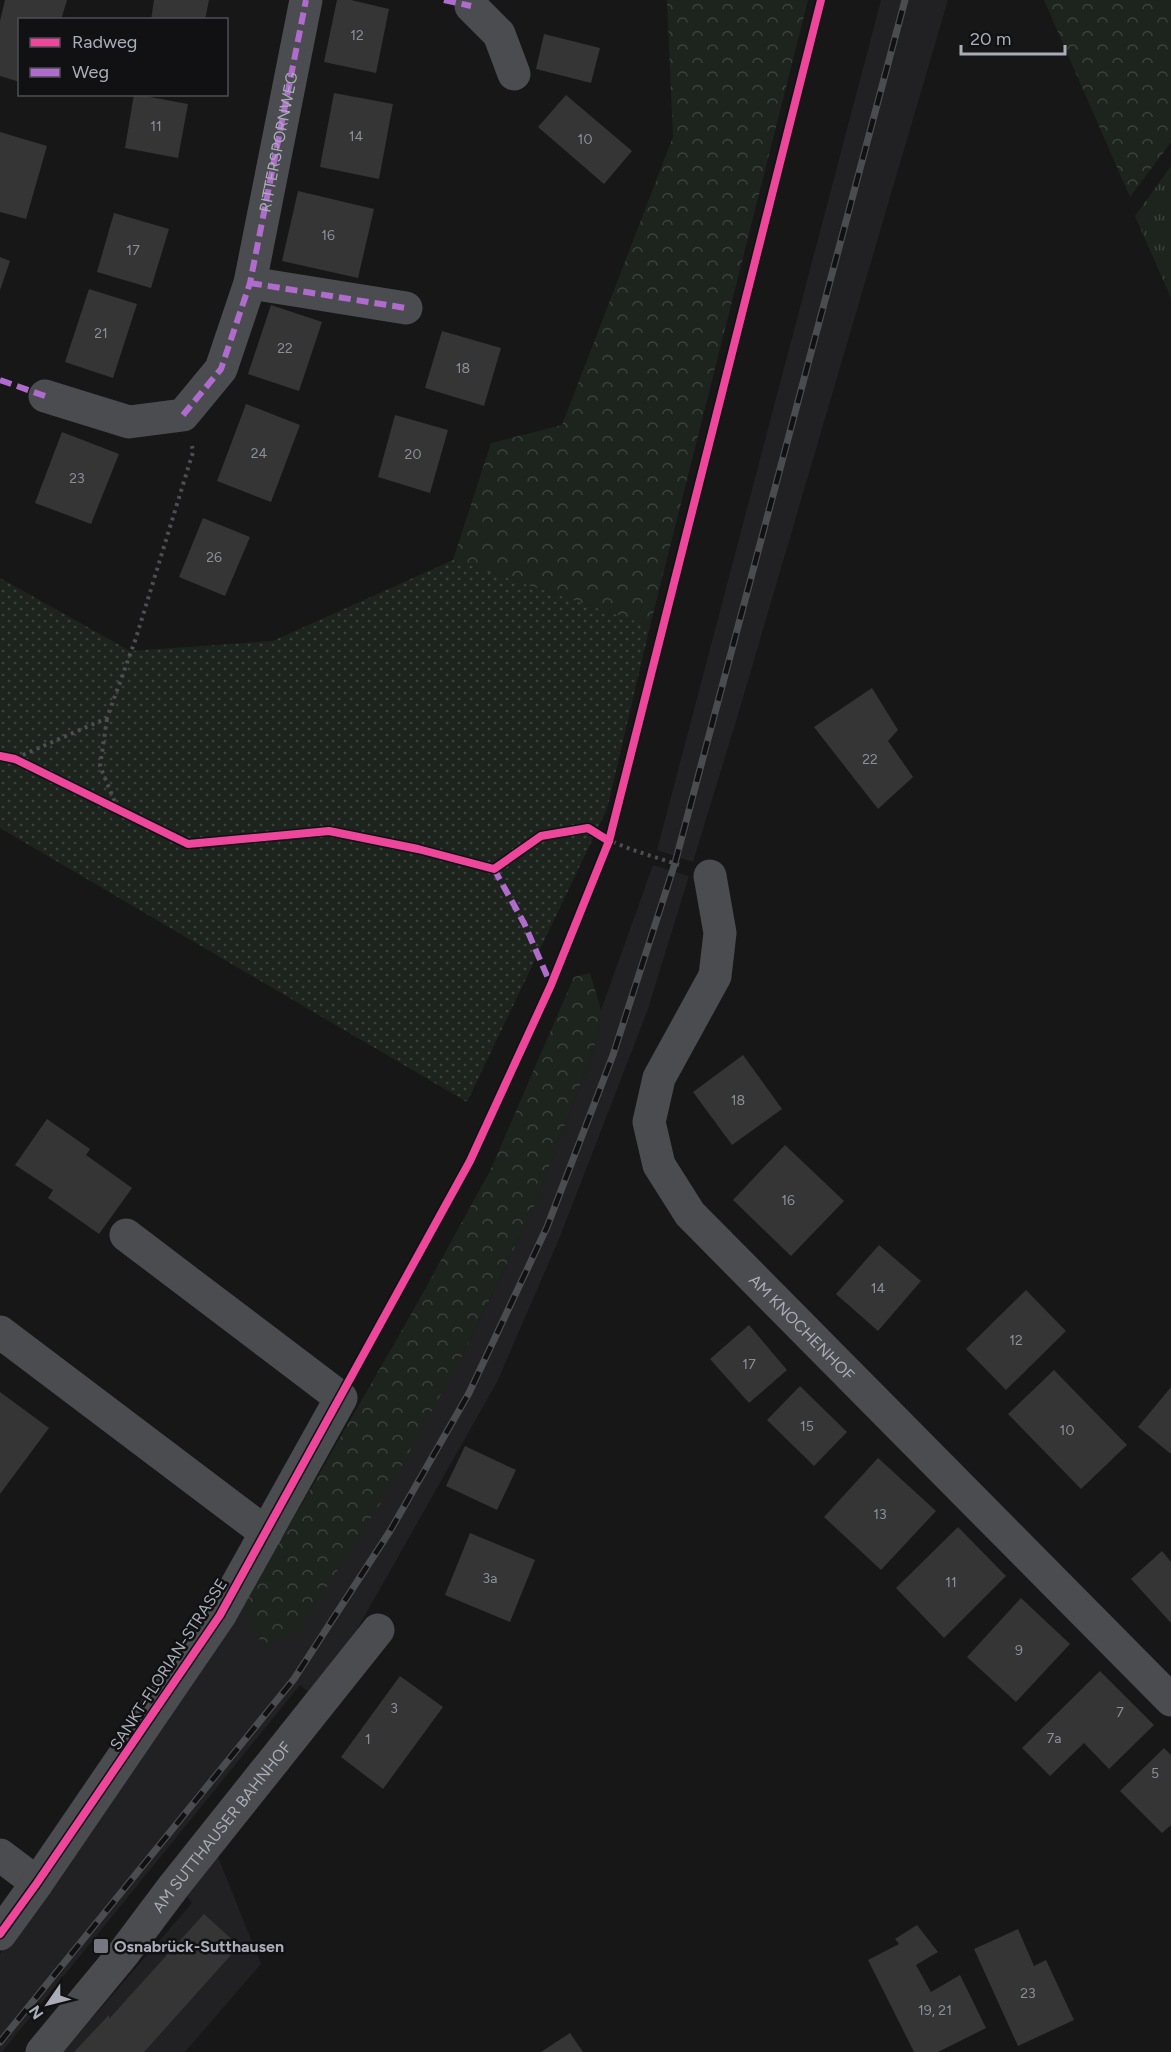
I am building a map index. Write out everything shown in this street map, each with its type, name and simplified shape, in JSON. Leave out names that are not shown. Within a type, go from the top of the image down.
[{"type":"street","name":"RITTERSPORNWEG","points":[[183,415],[221,369],[250,283],[306,0]]},
{"type":"street","points":[[462,2],[499,34],[514,74]]},
{"type":"street","points":[[250,283],[406,309]]},
{"type":"street","points":[[45,396],[129,422],[183,415]]},
{"type":"street","name":"AM KNOCHENHOF","points":[[710,876],[720,933],[715,976],[659,1078],[649,1122],[659,1165],[690,1214],[1171,1701]]},
{"type":"street","name":"SANKT-FLORIAN-STRASSE","points":[[0,1934],[220,1615],[341,1398],[126,1235]]},
{"type":"street","points":[[0,1332],[266,1533]]},
{"type":"street","name":"AM SUTTHAUSER BAHNHOF","points":[[42,2052],[123,1954],[174,1886],[378,1630]]},
{"type":"street","points":[[0,1855],[37,1883]]},
{"type":"path","points":[[117,808],[100,766],[107,718],[136,638],[194,452],[183,415]]},
{"type":"path","points":[[15,759],[107,718]]},
{"type":"path","points":[[0,756],[15,759],[188,844],[329,831],[418,849],[494,869],[541,836],[588,828],[609,842],[710,876]]},
{"type":"shaded area","points":[[881,0],[948,0],[693,862],[657,850]]},
{"type":"shaded area","points":[[653,865],[689,876],[647,1012],[559,1239],[497,1382],[338,1663],[312,1695],[300,1685],[0,2052],[0,1954],[243,1606],[462,1356],[532,1212],[595,1045],[601,1010]]},
{"type":"shaded area","points":[[216,1852],[261,1964],[185,2052],[63,2052],[192,1903],[184,1892]]},
{"type":"green space","points":[[667,0],[808,0],[650,626],[453,560],[491,443],[562,425],[673,137]]},
{"type":"green space","points":[[1044,0],[1171,0],[1171,142],[1130,197]]},
{"type":"green space","points":[[1171,166],[1171,298],[1135,216]]},
{"type":"green space","points":[[453,560],[650,626],[607,809],[467,1102],[0,828],[0,578],[130,651],[273,641]]},
{"type":"green space","points":[[590,973],[601,1010],[595,1045],[532,1212],[462,1356],[385,1496],[298,1632],[262,1644],[243,1606],[413,1311],[490,1171],[574,977]]},
{"type":"building","points":[[5,0],[67,0],[62,18],[18,18],[18,81],[0,76],[0,21]]},
{"type":"building","points":[[154,0],[209,0],[205,18],[151,18]]},
{"type":"building","points":[[337,0],[351,0],[389,9],[376,73],[324,62]]},
{"type":"building","points":[[544,34],[600,48],[591,83],[536,69]]},
{"type":"building","points":[[334,93],[393,104],[379,179],[320,167]]},
{"type":"building","points":[[566,95],[632,151],[604,184],[538,127]]},
{"type":"building","points":[[134,96],[188,104],[178,158],[125,148]]},
{"type":"building","points":[[0,132],[47,146],[26,219],[0,212]]},
{"type":"building","points":[[298,191],[374,209],[358,278],[282,261]]},
{"type":"building","points":[[114,213],[169,229],[151,288],[97,272]]},
{"type":"building","points":[[0,257],[10,261],[0,290]]},
{"type":"building","points":[[89,289],[137,304],[113,378],[65,362]]},
{"type":"building","points":[[271,305],[322,322],[299,391],[248,374]]},
{"type":"building","points":[[442,331],[501,348],[484,406],[425,388]]},
{"type":"building","points":[[246,404],[300,425],[271,502],[217,481]]},
{"type":"building","points":[[395,415],[448,430],[430,493],[378,477]]},
{"type":"building","points":[[62,432],[119,454],[91,524],[35,503]]},
{"type":"building","points":[[203,518],[250,537],[225,596],[179,577]]},
{"type":"building","points":[[872,688],[898,730],[888,741],[913,777],[878,809],[814,727]]},
{"type":"building","points":[[743,1055],[782,1109],[732,1145],[693,1092]]},
{"type":"building","points":[[47,1119],[90,1149],[86,1155],[132,1188],[99,1234],[48,1198],[53,1190],[15,1165]]},
{"type":"building","points":[[785,1145],[844,1201],[791,1256],[733,1200]]},
{"type":"building","points":[[879,1245],[921,1281],[878,1331],[836,1294]]},
{"type":"building","points":[[1026,1290],[1066,1331],[1006,1390],[966,1349]]},
{"type":"building","points":[[749,1325],[787,1370],[749,1403],[710,1359]]},
{"type":"building","points":[[1054,1370],[1127,1445],[1081,1489],[1008,1414]]},
{"type":"building","points":[[800,1386],[847,1432],[814,1466],[767,1420]]},
{"type":"building","points":[[1171,1387],[1171,1454],[1138,1427]]},
{"type":"building","points":[[0,1392],[49,1428],[0,1494]]},
{"type":"building","points":[[465,1446],[516,1470],[497,1510],[446,1486]]},
{"type":"building","points":[[878,1458],[936,1511],[881,1570],[824,1517]]},
{"type":"building","points":[[958,1527],[1006,1576],[944,1638],[896,1588]]},
{"type":"building","points":[[470,1533],[535,1560],[510,1622],[445,1595]]},
{"type":"building","points":[[1162,1551],[1171,1562],[1171,1623],[1131,1579]]},
{"type":"building","points":[[1021,1598],[1070,1644],[1016,1702],[967,1657]]},
{"type":"building","points":[[1100,1671],[1154,1725],[1109,1769],[1084,1743],[1050,1776],[1022,1748]]},
{"type":"building","points":[[400,1676],[443,1707],[383,1789],[341,1757]]},
{"type":"building","points":[[1164,1748],[1171,1755],[1171,1825],[1162,1833],[1120,1791]]},
{"type":"building","points":[[204,1914],[239,1946],[144,2052],[74,2052],[109,2015],[109,2019]]},
{"type":"building","points":[[917,1925],[938,1952],[916,1965],[931,1992],[960,1975],[986,2028],[938,2052],[914,2052],[868,1960],[899,1944],[895,1939]]},
{"type":"building","points":[[1018,1929],[1034,1966],[1046,1960],[1074,2020],[1018,2046],[974,1949]]},
{"type":"building","points":[[570,2033],[583,2052],[541,2052]]},
{"type":"railway","points":[[0,2042],[294,1679],[390,1531],[469,1393],[547,1227],[613,1055],[675,863],[905,0]]},
{"type":"marked path","points":[[183,415],[221,369],[250,283],[306,0]]},
{"type":"marked path","points":[[444,0],[471,6]]},
{"type":"marked path","points":[[250,283],[406,308]]},
{"type":"marked path","points":[[0,380],[45,396]]},
{"type":"marked path","points":[[494,869],[524,923],[551,985]]},
{"type":"cycle path","points":[[0,1934],[220,1615],[470,1161],[551,985],[609,841],[821,0]]},
{"type":"cycle path","points":[[0,756],[15,759],[188,844],[329,831],[418,849],[494,869],[541,836],[588,828],[609,841]]},
{"type":"place","name":"Osnabrück-Sutthausen","points":[[101,1946]]}]
